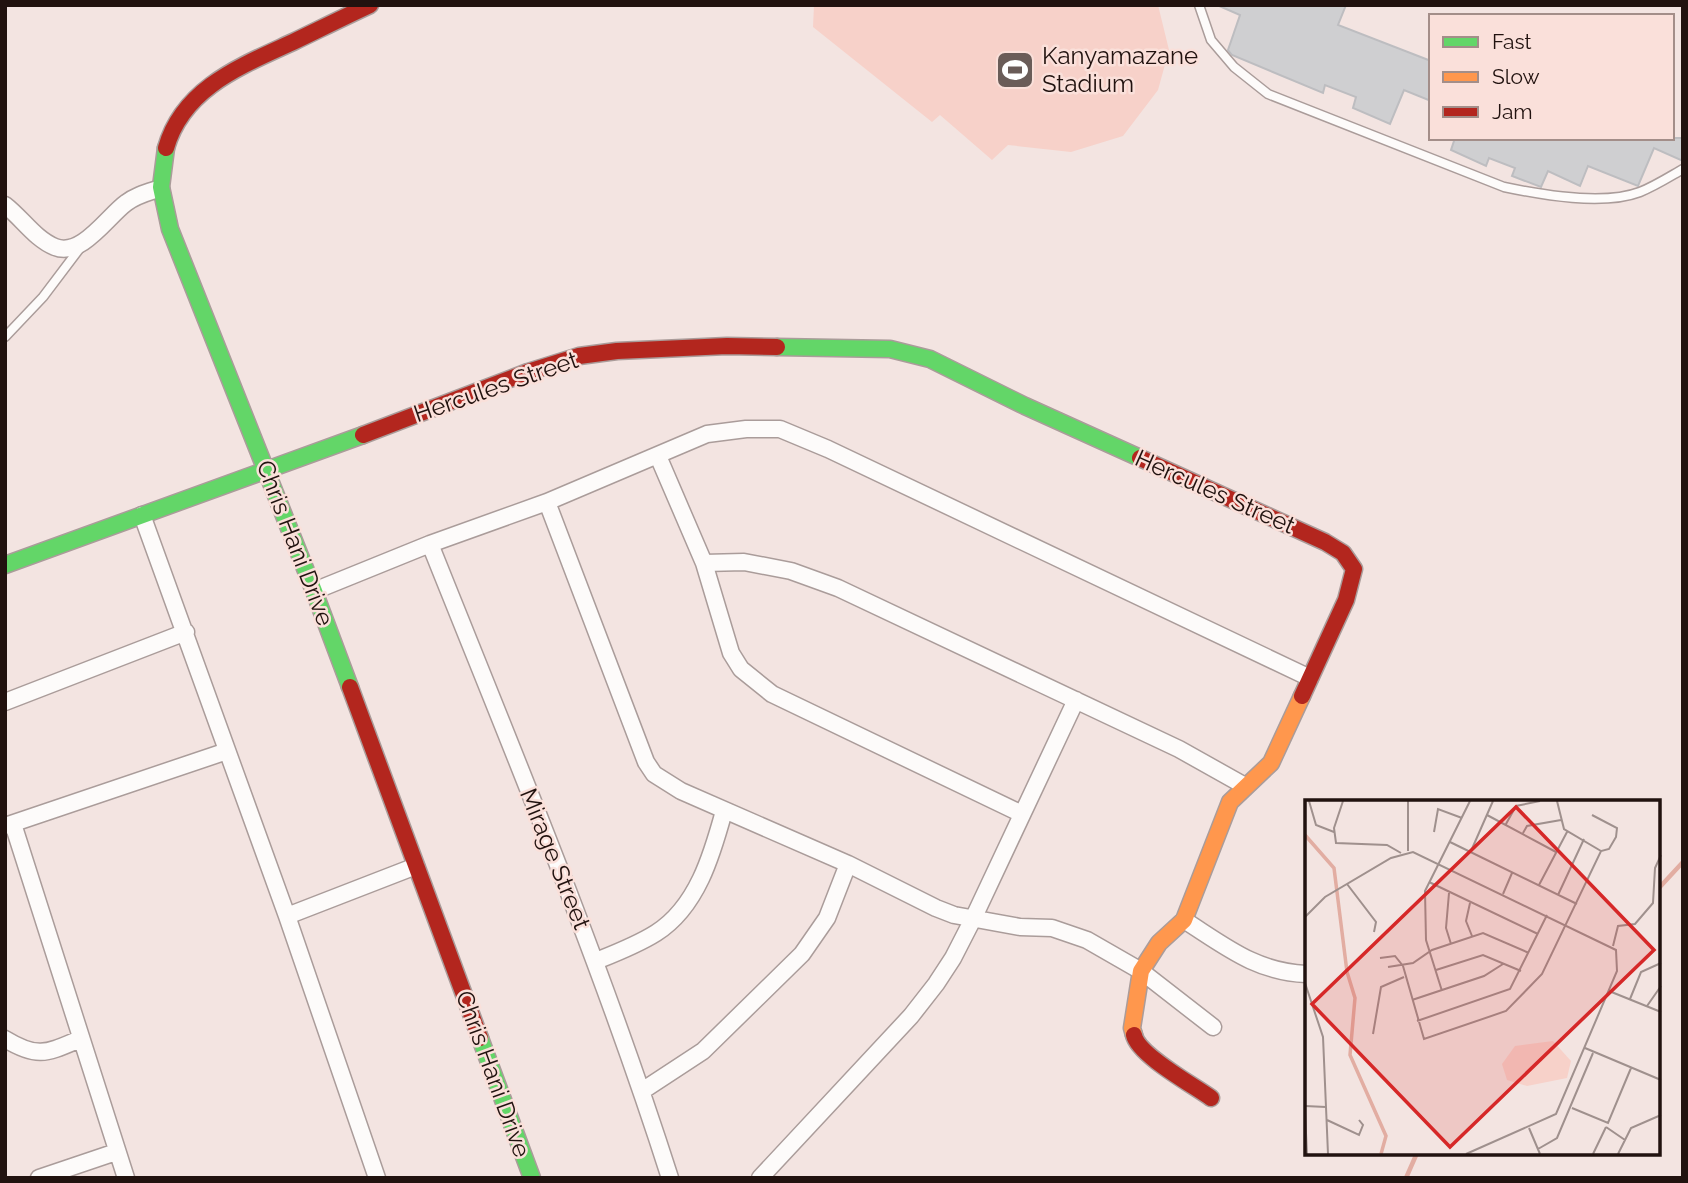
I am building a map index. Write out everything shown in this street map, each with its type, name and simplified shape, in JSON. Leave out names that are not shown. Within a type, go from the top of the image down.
[{"type":"street","name":"Chris Hani Drive","points":[[364,6],[245,64],[209,85],[189,102],[179,114],[172,132],[164,158],[161,188],[170,229],[314,591],[532,1178]]},
{"type":"street","points":[[5,205],[37,235],[57,248],[71,248],[86,240],[136,196],[161,188]]},
{"type":"street","name":"Hercules Street","points":[[5,565],[268,471],[475,390],[579,356],[651,349],[727,346],[890,349],[930,359],[1025,406],[1325,542],[1343,553],[1354,569],[1352,584],[1271,763],[1257,779],[1245,786],[1225,811],[1184,920]]},
{"type":"street","points":[[314,591],[430,544],[547,502],[707,434],[746,429],[780,429],[828,449],[1310,678]]},
{"type":"street","points":[[659,456],[704,563],[731,653],[741,669],[754,682],[772,694],[1022,814]]},
{"type":"street","points":[[547,502],[646,762],[664,782],[848,864],[954,915],[1020,927],[1052,928],[1108,950],[1141,971],[1213,1027]]},
{"type":"street","points":[[142,514],[287,915],[377,1178]]},
{"type":"street","name":"Mirage Street","points":[[430,544],[596,961],[670,1178]]},
{"type":"street","points":[[704,563],[744,562],[791,570],[838,588],[1179,749],[1245,786]]},
{"type":"street","points":[[5,702],[186,632]]},
{"type":"street","points":[[760,1178],[928,995],[953,958],[1076,700]]},
{"type":"street","points":[[126,1178],[9,825],[227,751]]},
{"type":"street","points":[[596,961],[658,932],[688,902],[711,858],[724,811]]},
{"type":"street","points":[[642,1091],[703,1051],[802,954],[827,918],[848,864]]},
{"type":"street","points":[[287,915],[416,866]]},
{"type":"street","points":[[1211,1098],[1149,1055],[1135,1041],[1132,1028],[1141,971],[1159,943],[1184,920],[1269,970],[1305,974]]},
{"type":"street","points":[[5,1039],[31,1052],[50,1052],[80,1039]]},
{"type":"street","points":[[39,1178],[116,1152]]},
{"type":"lane","points":[[1199,5],[1211,40],[1234,67],[1269,94],[1504,187],[1539,194],[1596,199],[1637,193],[1683,169]]},
{"type":"lane","points":[[5,337],[43,297],[86,240]]},
{"type":"shaded area","name":"Kanyamazane Stadium","points":[[814,5],[1158,5],[1169,50],[1158,90],[1123,136],[1071,152],[1008,145],[992,160],[940,115],[932,122],[813,27]]},
{"type":"building","points":[[1217,5],[1346,5],[1338,25],[1429,60],[1429,100],[1404,90],[1390,124],[1353,108],[1356,97],[1325,85],[1323,93],[1232,55],[1228,50],[1240,15]]},
{"type":"building","points":[[1683,138],[1683,161],[1654,148],[1638,186],[1588,166],[1580,186],[1548,171],[1541,187],[1512,176],[1515,168],[1489,158],[1486,166],[1451,150],[1454,140]]},
{"type":"waterway","points":[[1660,887],[1683,862]]},
{"type":"waterway","points":[[1406,1178],[1416,1155]]},
{"type":"traffic: fast","points":[[166,148],[161,187],[170,229],[350,687]]},
{"type":"traffic: fast","points":[[777,347],[890,349],[930,359],[1140,458]]},
{"type":"traffic: fast","points":[[5,565],[363,435]]},
{"type":"traffic: fast","points":[[480,1038],[532,1178]]},
{"type":"traffic: slow","points":[[1134,1035],[1132,1028],[1141,971],[1159,943],[1184,920],[1230,802],[1271,763],[1302,696]]},
{"type":"traffic: jam","points":[[166,148],[174,127],[186,110],[200,94],[216,82],[234,70],[370,5]]},
{"type":"traffic: jam","points":[[363,435],[528,372],[579,356],[617,351],[727,346],[777,347]]},
{"type":"traffic: jam","points":[[1140,458],[1325,542],[1343,553],[1354,569],[1346,600],[1302,696]]},
{"type":"traffic: jam","points":[[350,687],[480,1038]]},
{"type":"traffic: jam","points":[[1134,1035],[1155,1060],[1211,1098]]},
{"type":"place","name":"Kanyamazane Stadium","points":[[1015,70]]}]
